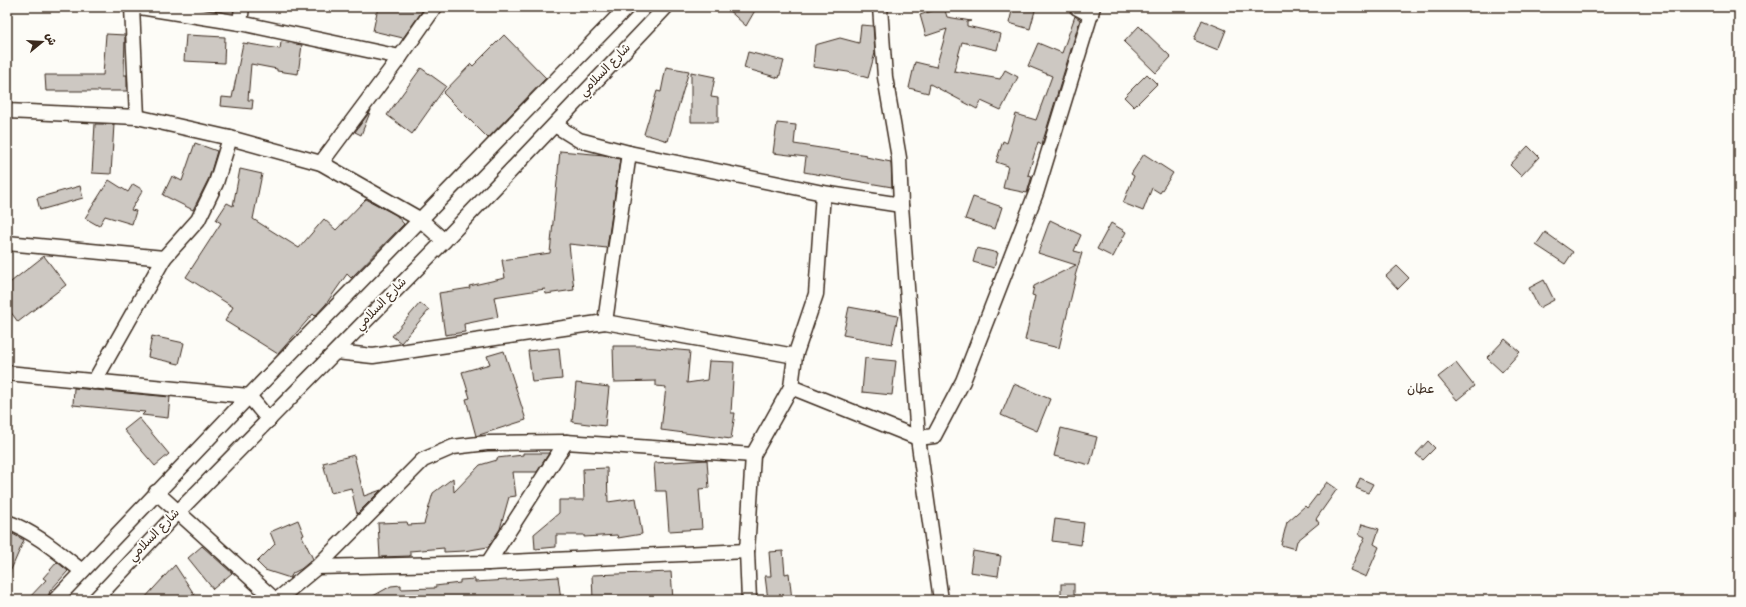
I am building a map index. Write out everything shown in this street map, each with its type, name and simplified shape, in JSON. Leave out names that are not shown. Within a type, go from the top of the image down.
[{"type":"street","points":[[132,7],[137,117]]},
{"type":"street","points":[[140,7],[240,23],[400,57]]},
{"type":"street","points":[[240,23],[242,7]]},
{"type":"street","points":[[321,163],[436,7]]},
{"type":"street","points":[[55,600],[156,492],[626,7]]},
{"type":"street","name":"شارع السلامي","points":[[95,600],[177,513],[444,241],[666,7]]},
{"type":"street","points":[[880,7],[885,77],[899,158],[918,438],[941,600]]},
{"type":"street","points":[[791,387],[918,438],[934,436],[963,381],[1036,193],[1092,11],[1076,7]]},
{"type":"street","points":[[7,111],[137,117],[230,138],[321,163],[421,220],[444,241]]},
{"type":"street","points":[[555,124],[579,140],[629,153],[823,193],[901,205]]},
{"type":"street","points":[[94,382],[164,258],[198,220],[216,183],[230,138]]},
{"type":"street","points":[[605,322],[629,153]]},
{"type":"street","points":[[749,600],[747,551],[753,454],[791,387],[795,356],[816,294],[823,193]]},
{"type":"street","points":[[7,243],[164,258]]},
{"type":"street","points":[[336,352],[373,356],[605,322],[795,356]]},
{"type":"street","points":[[7,373],[249,396],[268,420]]},
{"type":"street","points":[[156,492],[177,513],[276,600],[316,567],[423,460],[453,447],[487,443],[566,442],[753,454]]},
{"type":"street","points":[[488,563],[566,442]]},
{"type":"street","points":[[7,522],[51,546],[82,571]]},
{"type":"street","points":[[316,567],[488,563],[747,551]]},
{"type":"building","points":[[378,7],[425,7],[403,38],[373,31]]},
{"type":"building","points":[[725,7],[757,7],[746,26]]},
{"type":"building","points":[[944,7],[947,17],[971,21],[967,22],[967,26],[1001,34],[997,50],[962,42],[954,71],[1000,79],[1005,70],[1018,77],[1001,110],[981,101],[977,109],[930,84],[928,93],[909,88],[915,62],[936,67],[947,29],[926,36],[920,15]]},
{"type":"building","points":[[1013,7],[1036,7],[1030,29],[1009,23]]},
{"type":"building","points":[[1075,16],[1080,20],[1042,144],[1038,142],[1028,175],[1032,176],[1027,193],[1003,188],[1008,166],[996,162],[1003,141],[1007,143],[1016,114],[1036,120],[1052,76],[1028,66],[1038,43],[1062,53]]},
{"type":"building","points":[[1202,20],[1226,30],[1218,50],[1194,40]]},
{"type":"building","points":[[861,25],[873,26],[875,53],[868,78],[848,72],[813,67],[815,45],[840,38],[859,43]]},
{"type":"building","points":[[1139,26],[1171,57],[1156,73],[1124,42]]},
{"type":"building","points":[[106,34],[125,35],[124,75],[127,75],[127,91],[46,91],[45,75],[103,75]]},
{"type":"building","points":[[186,35],[225,37],[224,63],[184,61]]},
{"type":"building","points":[[504,35],[546,78],[488,138],[443,93],[471,64],[473,66]]},
{"type":"building","points":[[281,42],[302,45],[298,74],[277,71],[277,69],[251,64],[248,100],[253,100],[252,109],[221,106],[222,97],[232,98],[243,43],[280,49]]},
{"type":"building","points":[[748,52],[784,61],[779,78],[744,68]]},
{"type":"building","points":[[666,67],[689,71],[668,141],[644,134],[657,91],[661,92]]},
{"type":"building","points":[[421,68],[446,86],[412,134],[387,115]]},
{"type":"building","points":[[691,72],[715,77],[711,97],[718,98],[718,122],[691,122]]},
{"type":"building","points":[[1147,74],[1157,84],[1134,107],[1124,97]]},
{"type":"building","points":[[371,110],[361,135],[355,132]]},
{"type":"building","points":[[777,123],[796,125],[794,144],[867,155],[866,157],[891,162],[892,187],[804,172],[806,157],[773,153]]},
{"type":"building","points":[[95,124],[114,124],[111,174],[92,173]]},
{"type":"building","points":[[195,143],[217,151],[209,178],[193,210],[163,195],[172,176],[182,181]]},
{"type":"building","points":[[1528,146],[1539,157],[1521,176],[1510,165]]},
{"type":"building","points":[[560,151],[604,155],[620,159],[607,248],[569,244],[574,290],[546,294],[545,289],[494,297],[498,317],[464,324],[465,332],[445,335],[439,293],[470,288],[469,286],[505,278],[502,260],[550,253]]},
{"type":"building","points":[[1144,154],[1173,173],[1160,193],[1152,188],[1143,211],[1123,203],[1134,176],[1131,174]]},
{"type":"building","points":[[240,169],[262,174],[253,219],[299,248],[324,219],[336,230],[366,199],[396,215],[404,224],[351,278],[347,274],[326,304],[315,316],[313,314],[278,354],[225,321],[233,307],[186,277],[221,223],[216,220],[227,203],[233,206]]},
{"type":"building","points":[[109,180],[128,192],[133,184],[143,190],[131,210],[136,211],[132,224],[105,216],[99,226],[85,218]]},
{"type":"building","points":[[80,186],[83,198],[40,210],[37,198]]},
{"type":"building","points":[[973,197],[1002,207],[995,229],[965,219]]},
{"type":"building","points":[[1050,220],[1081,235],[1074,251],[1082,253],[1075,276],[1059,348],[1025,340],[1035,296],[1032,295],[1034,286],[1076,265],[1038,253]]},
{"type":"building","points":[[1111,223],[1126,232],[1113,257],[1097,249]]},
{"type":"building","points":[[1545,232],[1573,252],[1565,264],[1536,245]]},
{"type":"building","points":[[977,248],[998,253],[994,268],[973,262]]},
{"type":"building","points":[[44,256],[66,285],[18,322],[7,307],[7,285]]},
{"type":"building","points":[[1397,266],[1409,278],[1398,289],[1386,276]]},
{"type":"building","points":[[1544,280],[1554,300],[1539,308],[1529,288]]},
{"type":"building","points":[[420,303],[429,310],[401,343],[392,336]]},
{"type":"building","points":[[849,307],[898,316],[892,344],[843,335]]},
{"type":"building","points":[[152,336],[184,343],[179,364],[148,357]]},
{"type":"building","points":[[1505,339],[1520,352],[1502,372],[1487,358]]},
{"type":"building","points":[[613,346],[645,346],[690,351],[687,383],[707,380],[709,361],[734,362],[731,413],[735,413],[731,439],[661,430],[666,387],[656,386],[656,381],[614,382]]},
{"type":"building","points":[[559,348],[562,379],[532,382],[528,351]]},
{"type":"building","points":[[504,351],[526,420],[476,436],[466,399],[470,398],[462,372],[490,364],[487,356]]},
{"type":"building","points":[[865,358],[896,361],[892,395],[862,392]]},
{"type":"building","points":[[1456,363],[1474,386],[1457,400],[1438,377]]},
{"type":"building","points":[[576,383],[609,387],[605,426],[572,422]]},
{"type":"building","points":[[1014,384],[1050,399],[1037,431],[1001,415]]},
{"type":"building","points":[[74,388],[170,397],[168,418],[142,415],[145,412],[73,405]]},
{"type":"building","points":[[139,418],[169,454],[155,466],[124,430]]},
{"type":"building","points":[[1061,428],[1097,437],[1090,465],[1054,456]]},
{"type":"building","points":[[1428,441],[1435,448],[1423,460],[1416,454]]},
{"type":"building","points":[[523,453],[549,453],[537,472],[513,472],[516,496],[509,497],[500,529],[488,547],[464,551],[444,552],[444,548],[410,551],[410,556],[380,557],[378,523],[407,522],[408,525],[424,524],[433,493],[453,478],[454,492],[480,465],[497,460],[497,458],[523,455]]},
{"type":"building","points":[[354,455],[364,496],[381,490],[357,514],[351,488],[331,493],[323,463]]},
{"type":"building","points":[[707,460],[709,488],[699,489],[702,529],[669,531],[666,491],[656,491],[654,463]]},
{"type":"building","points":[[607,468],[608,502],[636,498],[642,534],[618,538],[617,535],[584,537],[584,535],[556,535],[556,547],[535,549],[534,534],[559,513],[559,500],[584,500],[583,469]]},
{"type":"building","points":[[1360,478],[1373,484],[1368,493],[1356,488]]},
{"type":"building","points":[[1327,482],[1337,489],[1316,519],[1319,523],[1297,541],[1295,549],[1281,545],[1287,522],[1305,506],[1307,508]]},
{"type":"building","points":[[1055,519],[1084,523],[1081,545],[1052,541]]},
{"type":"building","points":[[298,520],[304,535],[302,536],[313,559],[301,569],[293,573],[290,578],[265,570],[257,562],[275,544],[270,532]]},
{"type":"building","points":[[1362,524],[1379,529],[1374,544],[1379,547],[1366,577],[1350,570],[1365,537],[1359,534]]},
{"type":"building","points":[[7,531],[24,540],[7,579]]},
{"type":"building","points":[[202,546],[232,573],[213,589],[188,558]]},
{"type":"building","points":[[783,551],[785,574],[789,573],[792,600],[768,600],[765,576],[771,576],[769,552]]},
{"type":"building","points":[[973,551],[1001,556],[998,576],[970,572]]},
{"type":"building","points":[[57,562],[68,571],[50,591],[47,600],[27,600],[46,580],[43,578]]},
{"type":"building","points":[[175,565],[198,600],[143,600]]},
{"type":"building","points":[[671,572],[673,600],[593,600],[592,575]]},
{"type":"building","points":[[558,577],[561,600],[366,600],[391,586],[401,585],[401,589],[435,588],[435,586],[460,583],[460,580],[475,579],[475,582]]},
{"type":"building","points":[[1061,584],[1074,584],[1074,599],[1061,599]]},
{"type":"district","name":"عطان","points":[[1421,390]]}]
